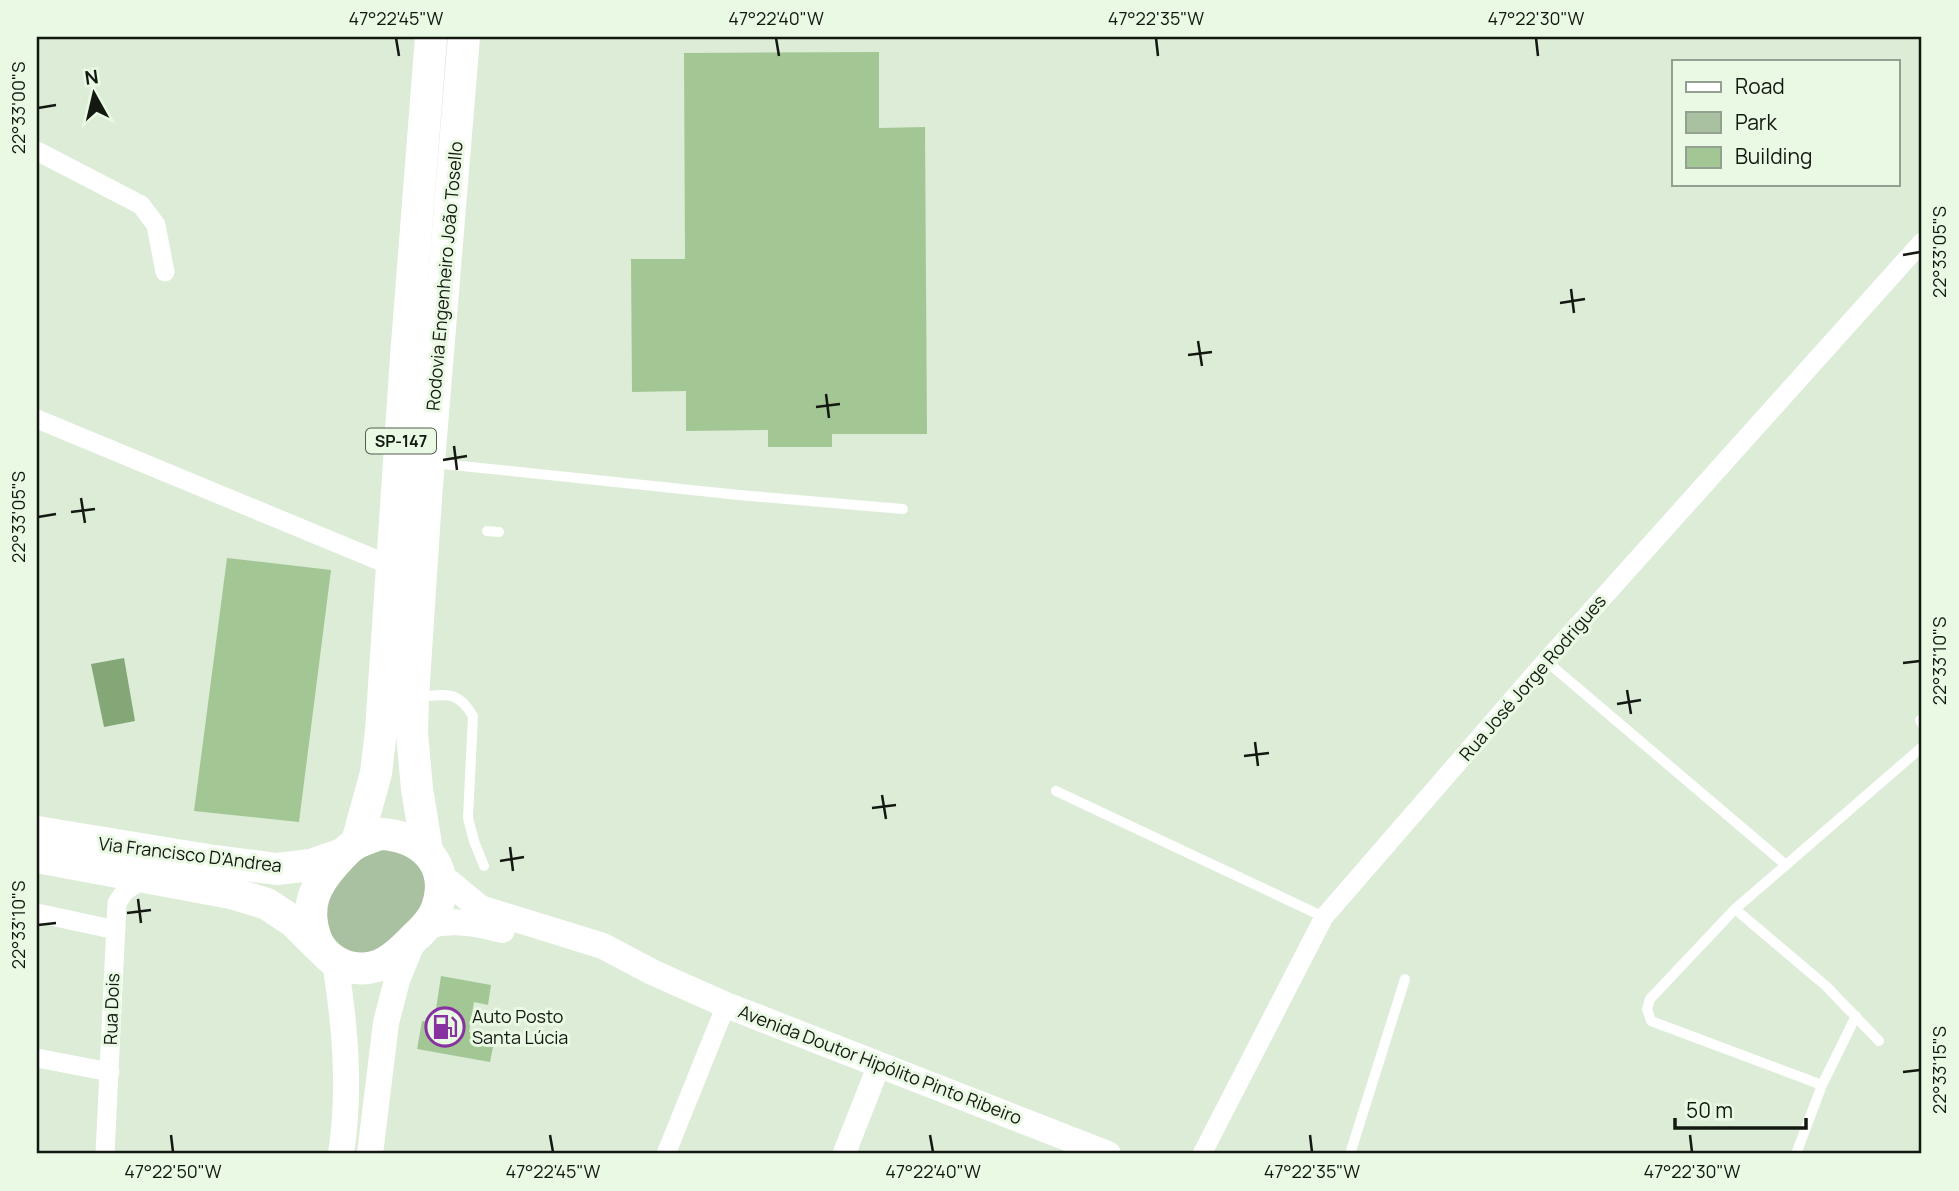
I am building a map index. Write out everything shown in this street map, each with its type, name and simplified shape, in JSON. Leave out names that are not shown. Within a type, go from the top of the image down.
[{"type":"highway","name":"Rodovia Engenheiro João Tosello","points":[[350,848],[376,773],[379,752],[432,37]]},
{"type":"highway","name":"Rodovia Engenheiro João Tosello","points":[[433,862],[416,775],[412,733],[413,697],[464,37]]},
{"type":"highway","name":"Via Francisco D'Andrea","points":[[37,832],[277,869],[311,865],[350,848]]},
{"type":"highway","points":[[379,834],[396,835],[413,841],[433,862],[440,891],[436,909],[420,932],[396,957],[380,965],[365,968],[349,967],[327,954],[310,911],[313,894],[322,877],[350,848],[379,834]]},
{"type":"highway","name":"Via Francisco D'Andrea","points":[[37,857],[231,893],[267,904],[294,922],[327,954]]},
{"type":"main road","name":"Avenida Doutor Hipólito Pinto Ribeiro","points":[[433,862],[480,908],[603,946],[652,972],[726,1005],[1108,1154]]},
{"type":"main road","name":"Avenida Doutor Hipólito Pinto Ribeiro","points":[[420,932],[460,922],[479,924],[652,972]]},
{"type":"main road","points":[[370,1154],[386,1023],[397,980],[420,932]]},
{"type":"main road","points":[[327,954],[348,1066],[341,1154]]},
{"type":"street","points":[[37,151],[141,205],[156,225],[165,272]]},
{"type":"street","name":"Rua José Jorge Rodrigues","points":[[1202,1154],[1324,917],[1546,661],[1922,242]]},
{"type":"street","points":[[37,419],[393,566]]},
{"type":"street","name":"Rua Dois","points":[[105,1154],[117,903],[125,891],[146,877]]},
{"type":"street","points":[[37,913],[116,930]]},
{"type":"street","points":[[666,1154],[726,1005]]},
{"type":"street","points":[[37,1058],[110,1072]]},
{"type":"street","points":[[844,1154],[879,1065]]},
{"type":"lane","points":[[429,463],[903,509]]},
{"type":"lane","points":[[486,531],[499,532]]},
{"type":"lane","points":[[1546,661],[1786,864]]},
{"type":"lane","points":[[413,697],[451,694],[464,701],[473,716],[468,818],[484,866]]},
{"type":"lane","points":[[1822,1085],[1651,1021],[1647,1009],[1650,999],[1735,909],[1922,747]]},
{"type":"lane","points":[[1056,791],[1324,917]]},
{"type":"lane","points":[[1735,909],[1826,986],[1879,1041]]},
{"type":"lane","points":[[1350,1154],[1405,979]]},
{"type":"lane","points":[[1796,1154],[1822,1085],[1856,1016]]},
{"type":"green space","points":[[377,847],[413,856],[424,870],[428,889],[425,908],[392,946],[355,956],[340,950],[321,925],[327,893],[362,854]]},
{"type":"shaded area","points":[[124,658],[135,721],[104,727],[91,664]]},
{"type":"building","points":[[879,52],[879,128],[925,127],[927,434],[832,434],[832,447],[768,447],[768,430],[686,431],[686,391],[632,392],[631,259],[685,259],[684,53]]},
{"type":"building","points":[[227,558],[331,570],[299,822],[194,811]]},
{"type":"building","name":"Auto Posto Santa Lúcia","points":[[441,976],[491,985],[488,1005],[474,1002],[469,1032],[495,1037],[490,1062],[417,1049],[422,1021],[434,1022]]},
{"type":"place","name":"Auto Posto Santa Lúcia","points":[[445,1027]]}]
